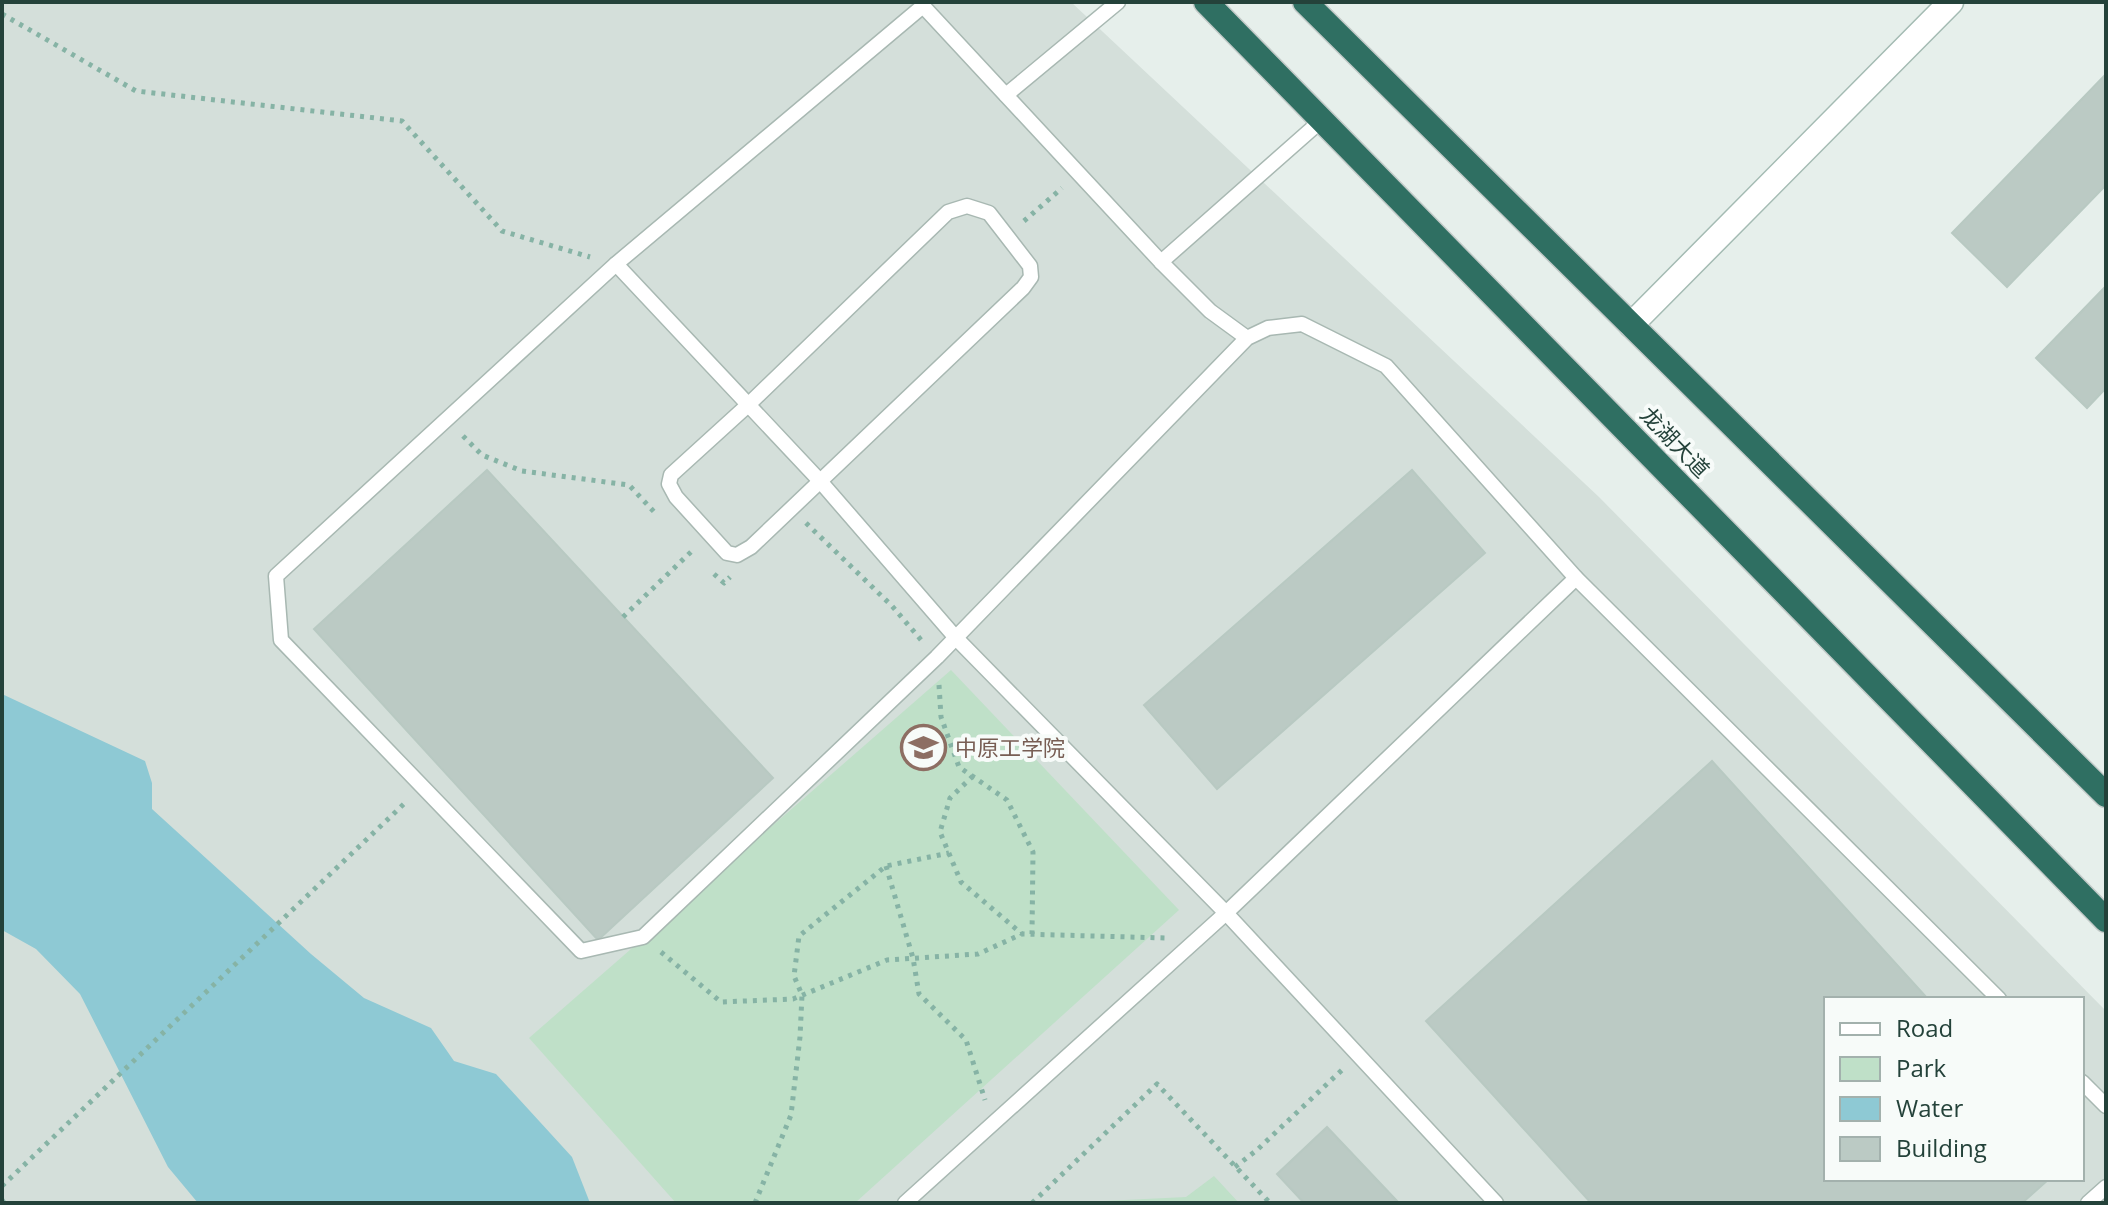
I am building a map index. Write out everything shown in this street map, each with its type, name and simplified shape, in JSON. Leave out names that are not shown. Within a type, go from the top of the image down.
[{"type":"highway","name":"龙湖大道","points":[[1206,2],[2106,920]]},
{"type":"highway","points":[[1305,2],[2106,795]]},
{"type":"street","points":[[1631,325],[1951,2]]},
{"type":"lane","points":[[1006,95],[1118,2]]},
{"type":"lane","points":[[1247,338],[1210,311],[1161,262],[923,6],[616,264],[276,576],[281,640],[581,951],[643,937],[937,657],[1247,338],[1268,328],[1302,324],[1386,366],[1576,578],[1997,997]]},
{"type":"lane","points":[[1161,262],[1323,119]]},
{"type":"lane","points":[[967,206],[989,213],[1030,266],[1031,277],[1023,288],[751,547],[737,555],[727,553],[676,497],[669,484],[671,475],[748,405],[948,212],[967,206]]},
{"type":"lane","points":[[616,264],[820,481],[956,638],[1226,913],[1496,1203]]},
{"type":"lane","points":[[905,1203],[1226,913],[1576,578]]},
{"type":"lane","points":[[2084,1084],[2106,1106]]},
{"type":"lane","points":[[2088,1203],[2106,1187]]},
{"type":"path","points":[[2,14],[136,91],[402,121],[502,231],[616,264]]},
{"type":"path","points":[[1008,235],[1078,174]]},
{"type":"path","points":[[623,617],[709,534]]},
{"type":"path","points":[[937,657],[941,717],[959,767],[1007,800],[1033,852],[1032,934]]},
{"type":"path","points":[[973,776],[950,798],[940,832],[961,882],[1022,934]]},
{"type":"path","points":[[2,1186],[423,787]]},
{"type":"path","points":[[755,1203],[791,1115],[802,995],[794,976],[799,936],[886,866],[949,853]]},
{"type":"path","points":[[886,866],[913,958],[919,994],[966,1040],[993,1124]]},
{"type":"path","points":[[643,937],[721,1002],[793,999],[887,960],[978,954],[1022,934],[1198,938]]},
{"type":"path","points":[[1235,1167],[1358,1055]]},
{"type":"path","points":[[1032,1203],[1157,1084],[1270,1203]]},
{"type":"shaded area","name":"中原工学院","points":[[2,2],[1071,2],[1599,497],[2106,1011],[2106,1203],[2,1203]]},
{"type":"green space","points":[[951,670],[1179,910],[855,1203],[676,1203],[529,1038]]},
{"type":"green space","points":[[1214,1176],[1239,1203],[1096,1203],[1186,1197]]},
{"type":"water","points":[[2,694],[145,761],[152,783],[152,809],[311,954],[364,998],[431,1028],[454,1061],[496,1074],[572,1157],[590,1203],[198,1203],[168,1167],[80,994],[36,949],[2,930]]},
{"type":"building","points":[[2106,74],[2106,185],[2007,287],[1952,233]]},
{"type":"building","points":[[2106,286],[2106,388],[2087,408],[2036,358]]},
{"type":"building","points":[[487,470],[773,778],[598,940],[314,629]]},
{"type":"building","points":[[1412,470],[1485,553],[1217,789],[1144,705]]},
{"type":"building","points":[[1712,761],[1926,997],[1824,997],[1824,1181],[2047,1181],[2022,1203],[1591,1203],[1426,1021]]},
{"type":"building","points":[[1327,1127],[1399,1203],[1304,1203],[1277,1174]]},
{"type":"place","name":"中原工学院","points":[[924,748]]}]
